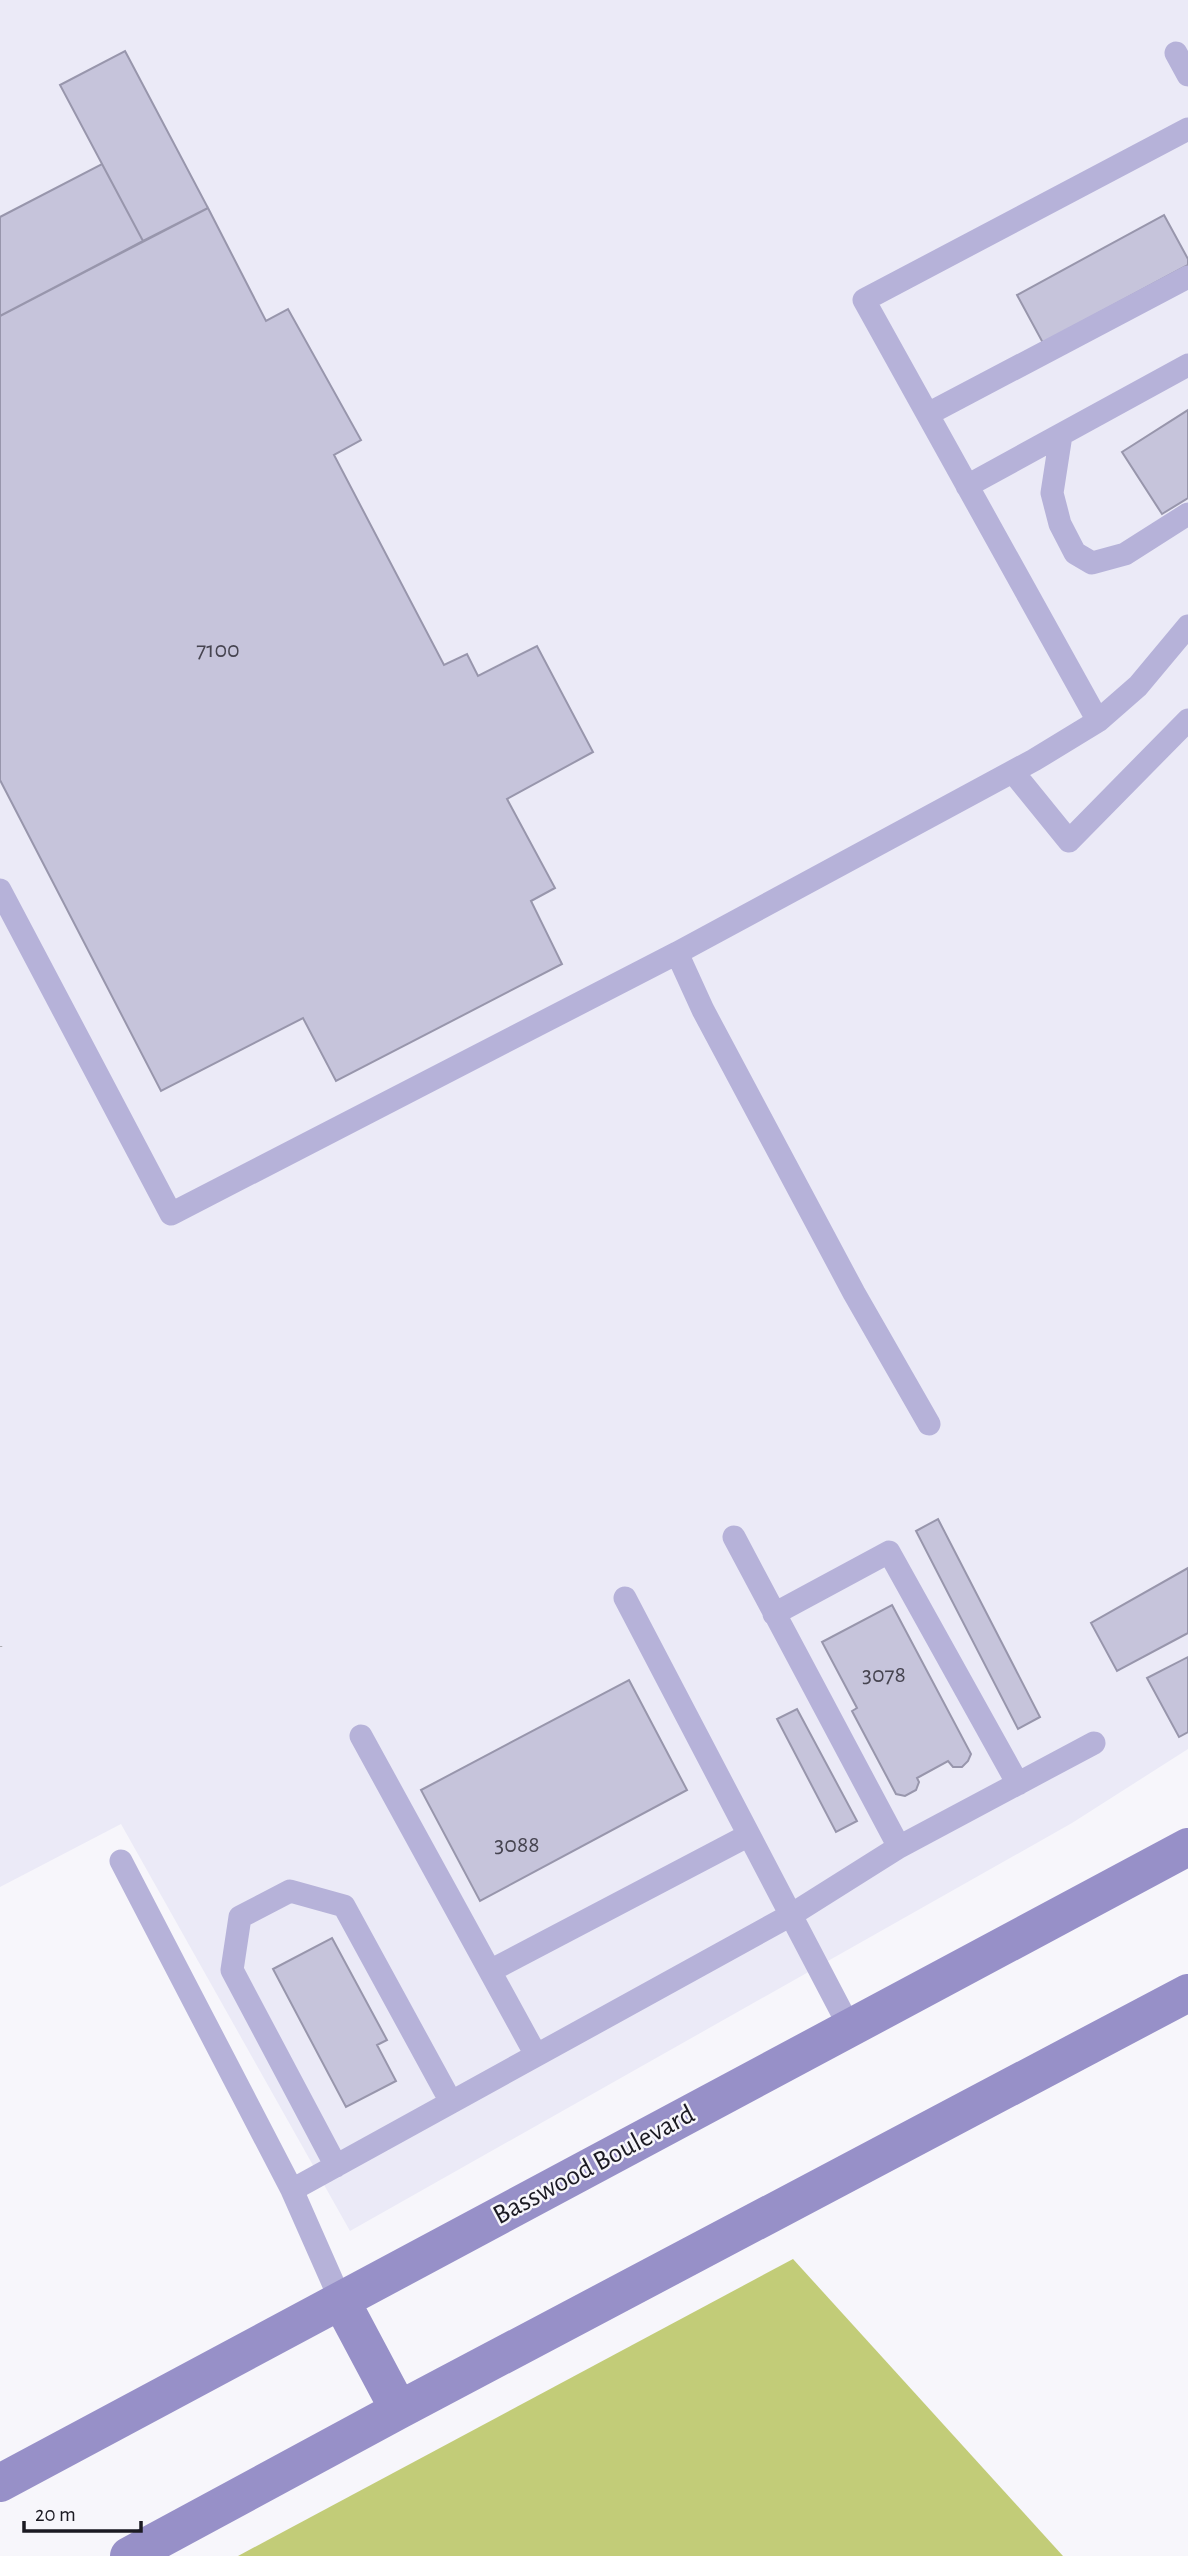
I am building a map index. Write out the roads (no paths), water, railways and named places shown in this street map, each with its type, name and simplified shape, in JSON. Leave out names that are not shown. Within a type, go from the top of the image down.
[{"type":"main road","name":"Basswood Boulevard","points":[[0,2483],[1188,1847]]},
{"type":"main road","points":[[129,2556],[399,2410],[1188,1993]]},
{"type":"main road","points":[[341,2301],[399,2410]]},
{"type":"lane","points":[[1175,53],[1188,75]]},
{"type":"lane","points":[[1098,722],[864,300],[1188,129]]},
{"type":"lane","points":[[928,415],[1188,277]]},
{"type":"lane","points":[[967,486],[1188,365]]},
{"type":"lane","points":[[1061,435],[1052,493],[1060,524],[1075,553],[1092,563],[1125,555],[1188,514]]},
{"type":"lane","points":[[0,890],[171,1214],[677,953],[1013,772],[1098,722],[1138,686],[1188,626]]},
{"type":"lane","points":[[1013,772],[1069,841],[1188,720]]},
{"type":"lane","points":[[677,953],[703,1010],[853,1293],[929,1424]]},
{"type":"lane","points":[[734,1536],[899,1847]]},
{"type":"lane","points":[[774,1614],[889,1552],[1018,1784]]},
{"type":"lane","points":[[625,1598],[850,2028]]},
{"type":"lane","points":[[361,1736],[536,2055]]},
{"type":"lane","points":[[292,2190],[791,1915],[899,1847],[1094,1743]]},
{"type":"lane","points":[[490,1971],[749,1835]]},
{"type":"lane","points":[[121,1861],[292,2190],[341,2301]]},
{"type":"lane","points":[[336,2166],[232,1970],[240,1917],[290,1891],[344,1906],[452,2102]]}]
